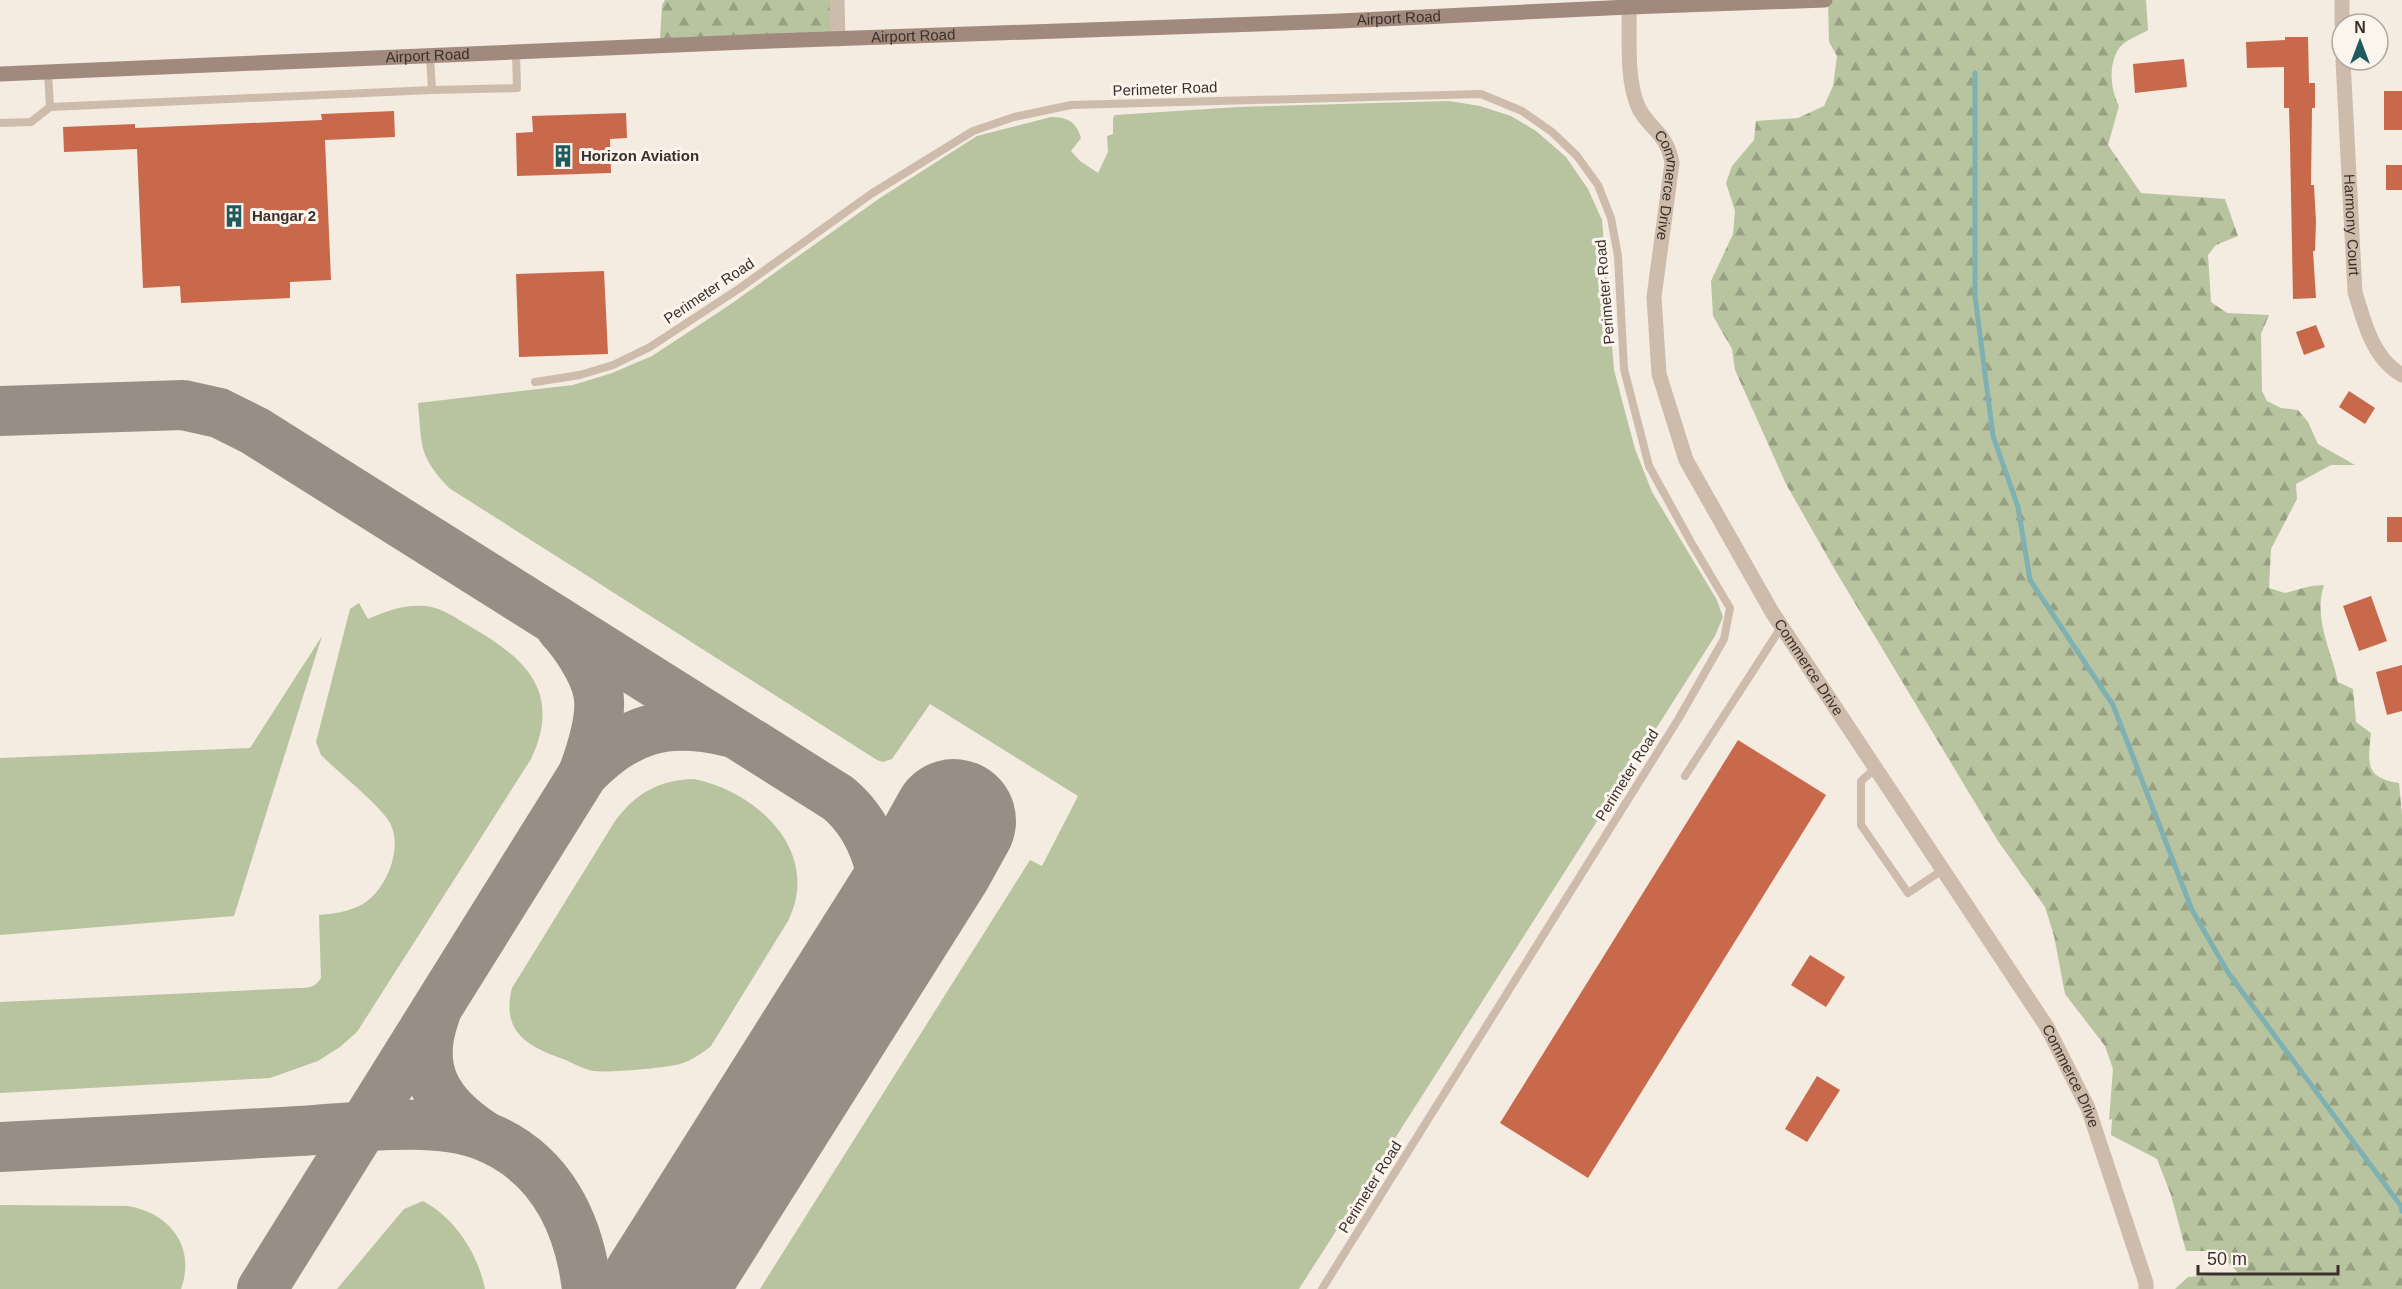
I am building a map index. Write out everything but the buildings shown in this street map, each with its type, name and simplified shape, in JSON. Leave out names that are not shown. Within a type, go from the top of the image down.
[{"type":"main road","name":"Airport Road","points":[[0,74],[1825,0]]},
{"type":"street","points":[[837,0],[838,39]]},
{"type":"street","name":"Commerce Drive","points":[[1629,7],[1633,92],[1638,107],[1669,147],[1672,163],[1654,297],[1659,374],[1686,460],[1782,626],[2047,1028],[2088,1108],[2146,1283],[2146,1289]]},
{"type":"street","name":"Harmony Court","points":[[2344,72],[2355,292],[2366,327],[2376,348],[2390,369],[2402,375]]},
{"type":"lane","points":[[0,123],[32,122],[50,107],[517,88],[516,53]]},
{"type":"lane","points":[[430,56],[432,90]]},
{"type":"lane","points":[[48,72],[50,107]]},
{"type":"lane","name":"Perimeter Road","points":[[535,382],[580,375],[613,365],[650,348],[740,288],[871,194],[973,131],[1014,117],[1071,105],[1481,94],[1522,111],[1552,132],[1576,156],[1598,185],[1611,218],[1618,256],[1624,369],[1649,465],[1730,608],[1724,639],[1672,728],[1322,1289]]},
{"type":"lane","points":[[1685,776],[1782,626]]},
{"type":"lane","points":[[1876,768],[1861,781],[1861,825],[1908,893],[1944,869]]},
{"type":"green space","points":[[665,0],[840,0],[839,36],[660,40],[662,5]]},
{"type":"green space","points":[[2146,0],[2148,30],[2120,47],[2112,68],[2112,84],[2119,106],[2108,145],[2141,193],[2225,199],[2238,236],[2216,245],[2208,255],[2211,302],[2227,313],[2269,315],[2261,334],[2262,391],[2267,401],[2281,408],[2298,410],[2308,422],[2318,444],[2355,465],[2331,465],[2296,484],[2297,499],[2271,549],[2269,588],[2285,593],[2324,585],[2321,598],[2322,622],[2338,682],[2353,689],[2356,722],[2371,733],[2369,760],[2374,773],[2388,781],[2399,783],[2402,815],[2402,1289],[2175,1289],[2188,1277],[2238,1273],[2218,1251],[2186,1251],[2171,1195],[2157,1159],[2111,1135],[2112,1119],[2109,1120],[2113,1069],[2105,1046],[2065,994],[2054,936],[2045,907],[1998,841],[1835,570],[1786,484],[1735,370],[1732,349],[1713,316],[1711,281],[1733,234],[1735,211],[1726,183],[1732,166],[1754,140],[1756,121],[1798,118],[1824,106],[1833,86],[1837,56],[1829,42],[1828,1]]},
{"type":"green space","points":[[1449,101],[1480,106],[1511,116],[1536,131],[1566,157],[1588,189],[1602,220],[1614,370],[1635,449],[1652,492],[1717,600],[1723,617],[1715,636],[1299,1289],[760,1289],[1030,860],[1042,866],[1078,796],[930,704],[892,759],[883,762],[877,760],[449,488],[432,467],[423,449],[418,403],[573,385],[612,373],[652,356],[728,306],[880,198],[977,136],[1051,117],[1062,118],[1074,124],[1081,138],[1071,151],[1080,161],[1098,173],[1108,152],[1107,136],[1113,134],[1115,115],[1238,107]]},
{"type":"green space","points":[[359,603],[368,619],[403,607],[418,606],[432,607],[450,614],[491,639],[523,665],[534,680],[543,715],[540,736],[531,759],[357,1032],[340,1047],[318,1061],[270,1078],[0,1093],[0,1002],[305,988],[314,986],[319,981],[321,978],[319,915],[350,910],[377,892],[390,870],[395,845],[394,834],[385,816],[321,755],[316,742],[350,609]]},
{"type":"green space","points":[[322,636],[234,916],[0,935],[0,758],[250,748]]},
{"type":"green space","points":[[694,779],[718,786],[740,797],[761,811],[778,829],[790,849],[797,872],[796,896],[788,921],[711,1046],[692,1059],[662,1067],[593,1071],[538,1049],[520,1035],[514,1026],[510,1016],[512,988],[623,811],[640,796],[659,785]]},
{"type":"green space","points":[[423,1201],[445,1217],[463,1238],[477,1263],[485,1289],[337,1289],[404,1209]]},
{"type":"green space","points":[[0,1205],[128,1206],[156,1216],[176,1234],[182,1246],[185,1274],[181,1289],[0,1289]]},
{"type":"waterway","points":[[1975,73],[1975,296],[1993,436],[2018,507],[2030,580],[2113,705],[2192,910],[2229,974],[2401,1206],[2402,1211]]},
{"type":"taxiway","points":[[0,411],[183,405],[219,413],[255,431],[838,798],[863,826],[878,860],[885,897],[886,934]]},
{"type":"taxiway","points":[[561,628],[583,658],[598,692],[598,722],[583,774]]},
{"type":"taxiway","points":[[262,1289],[583,774],[599,758],[616,746],[649,730],[686,726],[729,732]]},
{"type":"taxiway","points":[[435,1015],[429,1035],[428,1053],[429,1069],[434,1084],[453,1111],[483,1135]]},
{"type":"taxiway","points":[[0,1147],[393,1125],[442,1126],[464,1130],[507,1147],[527,1161],[543,1178],[557,1197],[577,1240],[587,1289]]},
{"type":"runway","points":[[662,1289],[933,859],[954,821]]},
{"type":"place","name":"Horizon Aviation","points":[[563,156]]},
{"type":"place","name":"Hangar 2","points":[[234,216]]}]
